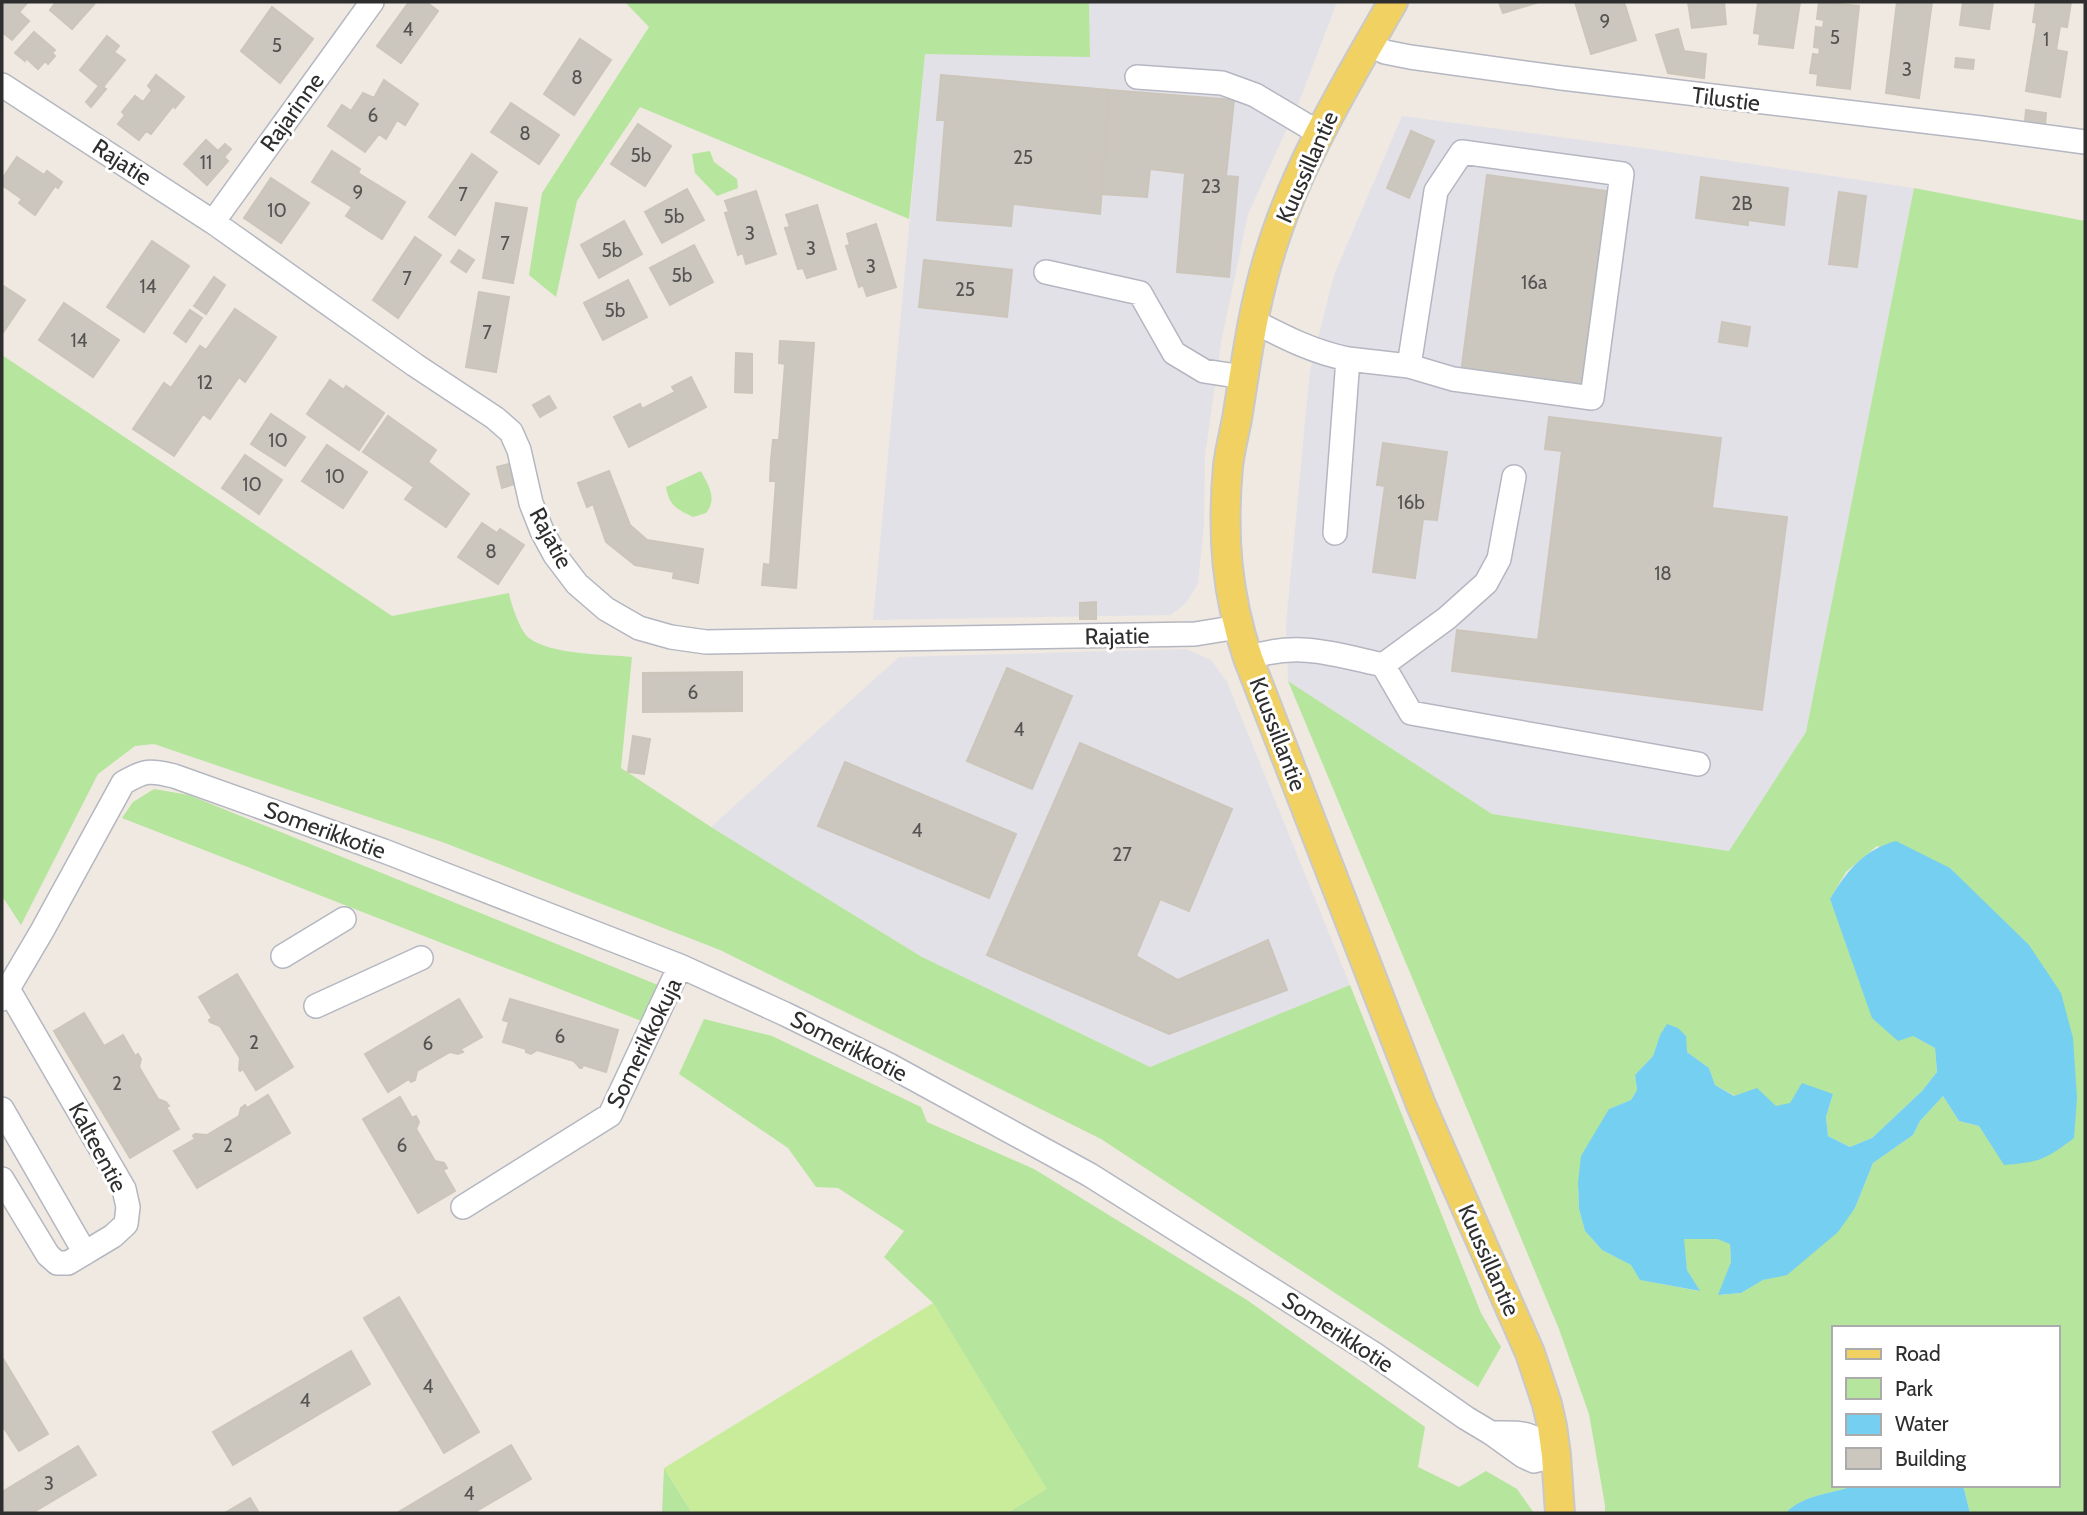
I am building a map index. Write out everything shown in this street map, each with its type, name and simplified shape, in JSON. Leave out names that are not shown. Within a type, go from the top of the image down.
[{"type":"main road","name":"Kuussillantie","points":[[1393,2],[1319,133],[1293,191],[1270,253],[1253,321],[1228,463],[1226,569],[1238,627],[1248,658],[1421,1105],[1530,1353],[1547,1404],[1556,1455]]},
{"type":"main road","points":[[1556,1455],[1560,1513]]},
{"type":"street","name":"Rajarinne","points":[[213,222],[372,2]]},
{"type":"street","name":"Tilustie","points":[[1369,44],[1385,52],[1410,57],[2085,142]]},
{"type":"street","points":[[1137,76],[1222,83],[1255,95],[1319,133]]},
{"type":"street","name":"Rajatie","points":[[2,85],[213,222],[415,365],[495,418],[511,432],[519,450],[535,512],[555,555],[577,584],[606,609],[639,628],[671,637],[706,642],[1195,634],[1238,627]]},
{"type":"street","points":[[1253,321],[1327,355],[1409,366],[1453,379],[1592,398],[1622,174],[1462,152],[1436,191],[1409,366]]},
{"type":"street","points":[[1046,272],[1140,293],[1174,353],[1204,371],[1243,377]]},
{"type":"street","points":[[1335,533],[1348,359]]},
{"type":"street","points":[[1383,665],[1447,618],[1486,583],[1499,559],[1514,477]]},
{"type":"street","points":[[1248,658],[1266,652],[1311,649],[1383,665],[1411,713],[1698,764]]},
{"type":"street","name":"Somerikkotie","points":[[152,771],[174,776],[384,851],[680,966],[890,1065],[1090,1175],[1374,1354],[1491,1433],[1525,1433],[1537,1438],[1556,1455]]},
{"type":"street","name":"Kalteentie","points":[[2,1179],[48,1255],[57,1262],[68,1262],[85,1253],[113,1236],[126,1224],[128,1207],[124,1189],[5,994],[123,783],[152,771]]},
{"type":"street","points":[[283,956],[344,919]]},
{"type":"street","points":[[316,1006],[421,958]]},
{"type":"street","name":"Somerikkokuja","points":[[463,1208],[610,1115],[680,966]]},
{"type":"street","points":[[2,1110],[85,1253]]},
{"type":"shaded area","points":[[1089,2],[1337,2],[1299,102],[1248,214],[1221,343],[1205,456],[1204,525],[1198,584],[1186,603],[1171,615],[873,620],[925,53],[1090,57]]},
{"type":"shaded area","points":[[1402,116],[1914,188],[1806,732],[1729,851],[1492,814],[1288,681],[1286,624],[1310,370],[1334,275]]},
{"type":"shaded area","points":[[1186,649],[1211,660],[1227,682],[1350,985],[1150,1067],[922,957],[711,827],[899,657]]},
{"type":"green space","points":[[625,2],[1089,2],[1090,57],[925,54],[909,219],[640,107],[577,201],[556,297],[529,275],[542,193],[649,27]]},
{"type":"green space","points":[[710,151],[714,162],[737,179],[738,188],[717,196],[695,173],[692,154]]},
{"type":"green space","points":[[1914,188],[2085,221],[2085,1513],[1970,1513],[1962,1487],[2059,1487],[2059,1326],[1832,1326],[1832,1487],[1850,1487],[1810,1498],[1786,1513],[1605,1513],[1589,1414],[1559,1329],[1288,681],[1492,814],[1729,851],[1806,732]],"holes":[[[1877,846],[1950,868],[1988,907],[2005,1165],[1979,1126],[1959,1121],[1943,1096],[1920,1121],[1913,1135],[1873,1163],[1855,1208],[1787,1274],[1763,1280],[1741,1293],[1719,1295],[1731,1262],[1730,1243],[1717,1239],[1683,1239],[1687,1270],[1699,1291],[1641,1280],[1631,1265],[1602,1250],[1585,1231],[1579,1209],[1578,1183],[1609,1109],[1631,1100],[1637,1090],[1635,1075],[1653,1056],[1660,1035],[1709,1068],[1715,1085],[1735,1096],[1775,1107],[1833,1094],[1826,1117],[1828,1136],[1850,1147],[1872,1138],[1922,1091],[1937,1072],[1935,1048],[1913,1036],[1846,940],[1830,899],[1846,872]]]},
{"type":"green space","points":[[2,355],[392,616],[509,593],[522,630],[539,644],[564,651],[632,657],[621,768],[711,827],[922,957],[1150,1067],[1350,985],[1481,1313],[1501,1347],[1478,1387],[1101,1139],[720,950],[445,843],[154,744],[135,746],[98,774],[21,925],[2,896]]},
{"type":"green space","points":[[701,471],[712,497],[706,513],[693,517],[675,506],[669,499],[666,487]]},
{"type":"green space","points":[[154,789],[189,795],[658,985],[644,1022],[122,818],[133,802]]},
{"type":"green space","points":[[704,1019],[772,1036],[921,1107],[927,1122],[1034,1169],[1247,1300],[1425,1427],[1418,1467],[1459,1487],[1486,1471],[1517,1489],[1534,1513],[1007,1513],[1046,1489],[933,1303],[884,1257],[904,1231],[838,1188],[816,1187],[788,1148],[679,1074]]},
{"type":"green space","points":[[933,1303],[1047,1489],[1007,1513],[692,1513],[664,1468]]},
{"type":"green space","points":[[664,1468],[692,1513],[662,1513]]},
{"type":"water","points":[[1896,841],[1950,868],[2029,945],[2061,993],[2073,1038],[2077,1098],[2074,1138],[2042,1159],[2004,1165],[1979,1126],[1959,1121],[1943,1096],[1920,1121],[1913,1135],[1873,1163],[1855,1208],[1838,1232],[1787,1275],[1763,1280],[1741,1293],[1718,1295],[1731,1262],[1730,1244],[1717,1239],[1684,1239],[1687,1270],[1700,1291],[1640,1280],[1631,1265],[1602,1250],[1585,1231],[1579,1209],[1578,1183],[1581,1156],[1609,1109],[1631,1100],[1637,1090],[1635,1075],[1653,1056],[1667,1024],[1678,1028],[1686,1036],[1687,1052],[1709,1068],[1715,1085],[1734,1096],[1757,1088],[1776,1106],[1790,1103],[1802,1083],[1833,1094],[1826,1117],[1828,1136],[1850,1147],[1872,1138],[1922,1091],[1937,1072],[1935,1048],[1913,1036],[1898,1041],[1872,1018],[1830,899],[1857,863],[1874,850]]},
{"type":"water","points":[[1850,1487],[1962,1487],[1970,1513],[1786,1513],[1809,1498]]},
{"type":"building","points":[[2,2],[28,2],[19,12],[29,21],[12,40],[2,32]]},
{"type":"building","points":[[56,2],[96,2],[72,29],[50,10]]},
{"type":"building","points":[[409,2],[426,2],[438,11],[401,63],[377,46]]},
{"type":"building","points":[[1499,2],[1539,2],[1503,13]]},
{"type":"building","points":[[1575,2],[1624,2],[1636,40],[1591,54]]},
{"type":"building","points":[[1688,2],[1724,2],[1726,24],[1692,28]]},
{"type":"building","points":[[1800,2],[1793,48],[1759,44],[1760,34],[1754,33],[1758,3]]},
{"type":"building","points":[[1819,2],[1859,6],[1850,89],[1817,85],[1818,74],[1810,73],[1813,54],[1819,55],[1820,48],[1814,47],[1816,27],[1823,28],[1824,20],[1817,19]]},
{"type":"building","points":[[1897,2],[1932,2],[1919,98],[1886,93]]},
{"type":"building","points":[[1963,2],[1993,2],[1989,29],[1960,25]]},
{"type":"building","points":[[2036,2],[2071,2],[2067,27],[2060,26],[2056,50],[2067,52],[2060,97],[2026,91],[2037,23],[2033,22]]},
{"type":"building","points":[[272,7],[313,39],[280,83],[241,51]]},
{"type":"building","points":[[1678,29],[1684,51],[1706,54],[1704,78],[1668,73],[1656,35]]},
{"type":"building","points":[[34,32],[55,50],[52,53],[55,56],[48,64],[45,61],[38,69],[26,58],[25,61],[15,53]]},
{"type":"building","points":[[107,36],[119,46],[114,52],[125,60],[91,107],[86,102],[99,86],[80,70]]},
{"type":"building","points":[[580,39],[611,60],[574,115],[544,94]]},
{"type":"building","points":[[1956,58],[1974,60],[1973,69],[1955,67]]},
{"type":"building","points":[[156,75],[184,97],[175,108],[173,106],[151,134],[146,131],[139,140],[118,124],[125,115],[122,112],[135,96],[143,102],[152,90],[148,86]]},
{"type":"building","points":[[941,75],[1109,90],[1100,214],[1013,204],[1011,226],[937,220],[945,120],[937,120]]},
{"type":"building","points":[[384,80],[418,104],[405,125],[397,120],[386,139],[379,134],[365,152],[328,126],[342,105],[351,111],[363,93],[374,98]]},
{"type":"building","points":[[1109,90],[1234,100],[1226,176],[1238,177],[1229,277],[1177,272],[1185,173],[1150,169],[1147,197],[1101,194]]},
{"type":"building","points":[[511,103],[559,135],[539,164],[491,132]]},
{"type":"building","points":[[2026,110],[2046,113],[2045,125],[2025,122]]},
{"type":"building","points":[[638,124],[671,146],[645,186],[611,164]]},
{"type":"building","points":[[1411,131],[1434,141],[1409,198],[1387,188]]},
{"type":"building","points":[[206,140],[218,151],[225,144],[231,149],[224,157],[228,161],[207,185],[184,164]]},
{"type":"building","points":[[332,151],[360,169],[358,173],[405,202],[382,239],[346,216],[352,207],[312,182]]},
{"type":"building","points":[[472,154],[497,172],[455,235],[429,217]]},
{"type":"building","points":[[17,157],[44,175],[47,171],[62,182],[58,188],[55,186],[35,215],[19,203],[22,199],[2,185],[2,179]]},
{"type":"building","points":[[1487,175],[1607,191],[1581,389],[1461,373]]},
{"type":"building","points":[[1701,177],[1788,188],[1784,225],[1748,220],[1748,225],[1696,218]]},
{"type":"building","points":[[271,178],[309,203],[281,243],[244,218]]},
{"type":"building","points":[[687,189],[704,220],[662,243],[645,212]]},
{"type":"building","points":[[756,191],[776,254],[746,264],[743,253],[738,255],[725,213],[729,212],[725,201]]},
{"type":"building","points":[[1839,192],[1866,196],[1857,267],[1829,264]]},
{"type":"building","points":[[496,203],[527,208],[513,283],[483,278]]},
{"type":"building","points":[[817,205],[836,269],[807,278],[803,268],[798,269],[785,228],[790,227],[786,215]]},
{"type":"building","points":[[624,221],[642,254],[599,278],[581,245]]},
{"type":"building","points":[[876,224],[896,287],[867,296],[863,285],[859,287],[846,246],[850,245],[847,234]]},
{"type":"building","points":[[415,237],[441,255],[398,318],[373,300]]},
{"type":"building","points":[[152,241],[189,266],[144,332],[107,307]]},
{"type":"building","points":[[694,245],[713,282],[670,305],[650,268]]},
{"type":"building","points":[[459,250],[474,260],[466,272],[451,262]]},
{"type":"building","points":[[924,260],[1012,270],[1007,317],[919,307]]},
{"type":"building","points":[[214,277],[225,285],[206,314],[194,306]]},
{"type":"building","points":[[628,280],[647,317],[603,340],[584,303]]},
{"type":"building","points":[[2,285],[25,300],[2,334]]},
{"type":"building","points":[[479,292],[509,297],[496,372],[466,367]]},
{"type":"building","points":[[64,303],[119,340],[93,377],[39,340]]},
{"type":"building","points":[[235,309],[276,337],[245,382],[239,377],[210,419],[203,414],[174,456],[133,429],[164,383],[171,388],[200,346],[206,350]]},
{"type":"building","points":[[190,310],[202,318],[186,342],[174,333]]},
{"type":"building","points":[[1722,322],[1750,327],[1747,346],[1719,342]]},
{"type":"building","points":[[780,341],[814,343],[796,588],[762,585],[764,564],[770,565],[776,481],[770,481],[771,460],[773,440],[779,440],[785,364],[779,363]]},
{"type":"building","points":[[736,353],[752,354],[752,393],[735,392]]},
{"type":"building","points":[[691,377],[706,407],[629,447],[614,417],[640,404],[642,409],[675,392],[672,387]]},
{"type":"building","points":[[330,380],[344,390],[346,386],[384,413],[359,450],[307,414]]},
{"type":"building","points":[[549,396],[556,408],[540,417],[533,405]]},
{"type":"building","points":[[271,414],[305,437],[285,466],[251,444]]},
{"type":"building","points":[[388,416],[436,450],[428,462],[469,494],[446,527],[405,499],[414,487],[363,452]]},
{"type":"building","points":[[1549,417],[1721,438],[1712,508],[1787,517],[1762,710],[1452,671],[1457,630],[1538,640],[1562,451],[1545,449]]},
{"type":"building","points":[[1383,443],[1447,452],[1437,520],[1423,519],[1415,578],[1373,572],[1385,486],[1377,485]]},
{"type":"building","points":[[327,445],[367,472],[343,508],[302,481]]},
{"type":"building","points":[[245,455],[282,480],[259,514],[222,488]]},
{"type":"building","points":[[509,464],[514,484],[502,488],[497,467]]},
{"type":"building","points":[[609,471],[630,525],[647,540],[703,549],[698,583],[673,578],[674,572],[635,565],[606,542],[593,504],[587,507],[578,483]]},
{"type":"building","points":[[482,523],[497,533],[500,529],[524,545],[498,584],[458,557]]},
{"type":"building","points":[[1096,602],[1096,619],[1080,619],[1080,603]]},
{"type":"building","points":[[1007,668],[1072,696],[1032,789],[967,761]]},
{"type":"building","points":[[742,672],[742,711],[643,712],[643,673]]},
{"type":"building","points":[[633,736],[650,739],[644,774],[628,772]]},
{"type":"building","points":[[1080,743],[1232,809],[1189,911],[1160,899],[1136,956],[1178,980],[1268,940],[1287,990],[1169,1034],[987,955]]},
{"type":"building","points":[[845,762],[1016,834],[989,898],[818,826]]},
{"type":"building","points":[[237,974],[293,1067],[256,1090],[243,1069],[240,1071],[240,1058],[220,1026],[210,1022],[212,1018],[199,997]]},
{"type":"building","points":[[459,999],[482,1037],[461,1049],[463,1052],[450,1052],[417,1071],[415,1080],[411,1082],[409,1079],[388,1092],[365,1054]]},
{"type":"building","points":[[510,999],[618,1030],[606,1072],[583,1065],[580,1068],[574,1061],[537,1050],[531,1054],[526,1052],[526,1049],[503,1042],[509,1022],[503,1020]]},
{"type":"building","points":[[84,1013],[104,1046],[123,1035],[135,1056],[138,1054],[141,1059],[139,1067],[158,1099],[169,1106],[166,1107],[179,1129],[130,1158],[54,1031]]},
{"type":"building","points":[[268,1095],[290,1133],[197,1188],[174,1151],[195,1139],[195,1134],[207,1135],[239,1116],[245,1105],[247,1108]]},
{"type":"building","points":[[400,1097],[412,1118],[416,1116],[419,1122],[416,1129],[435,1161],[444,1163],[447,1168],[443,1170],[455,1191],[418,1213],[363,1119]]},
{"type":"building","points":[[399,1297],[479,1432],[444,1453],[364,1318]]},
{"type":"building","points":[[351,1351],[370,1384],[233,1465],[213,1432]]},
{"type":"building","points":[[2,1357],[48,1434],[19,1451],[2,1425]]},
{"type":"building","points":[[511,1445],[531,1479],[473,1513],[397,1513]]},
{"type":"building","points":[[78,1446],[96,1475],[32,1513],[2,1513],[2,1492]]},
{"type":"building","points":[[250,1498],[259,1513],[225,1513]]}]
